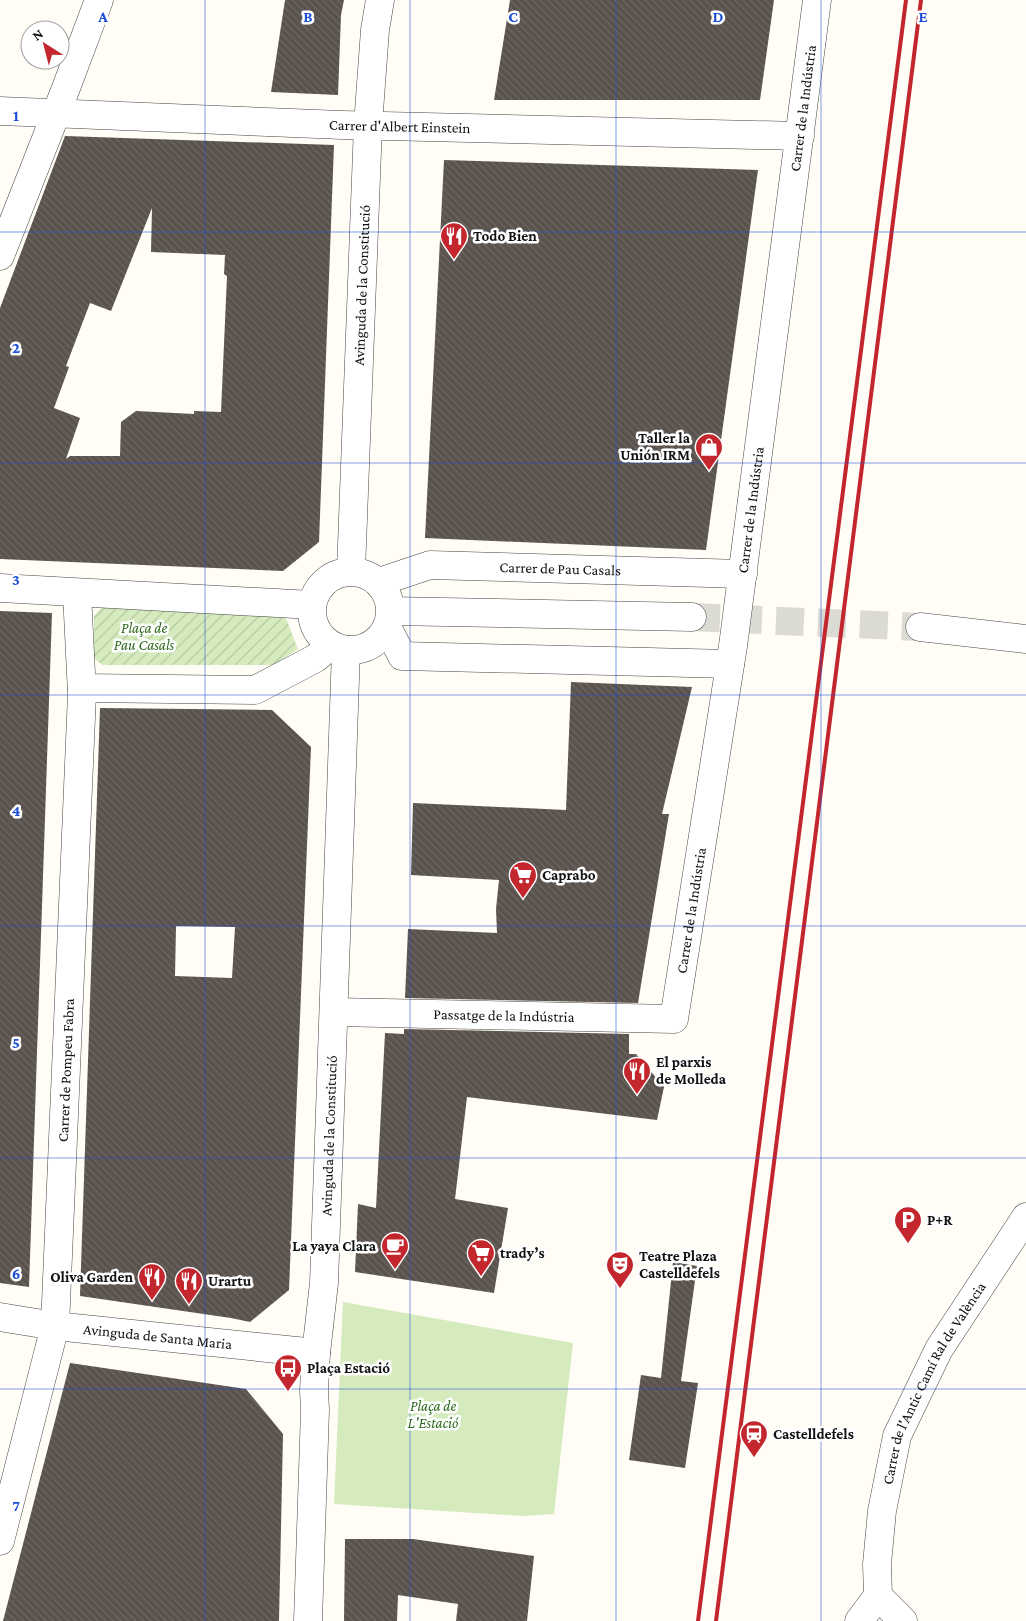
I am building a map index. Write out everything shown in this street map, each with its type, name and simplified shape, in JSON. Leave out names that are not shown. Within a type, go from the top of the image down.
[{"type":"street","points":[[0,256],[57,113],[99,0]]},
{"type":"street","name":"Avinguda de la Constitució","points":[[350,571],[368,126],[375,30],[380,0]]},
{"type":"street","name":"Carrer de la Indústria","points":[[674,1019],[743,574],[817,0]]},
{"type":"street","name":"Carrer d'Albert Einstein","points":[[0,111],[368,126],[800,136]]},
{"type":"street","name":"Carrer de Pau Casals","points":[[379,582],[430,565],[743,574]]},
{"type":"street","points":[[339,648],[321,638],[312,620],[312,606],[317,591],[324,582],[337,573],[350,571],[365,573],[379,582],[387,593],[389,619],[402,656],[730,664]]},
{"type":"street","points":[[0,588],[312,606]]},
{"type":"street","name":"Carrer de Pompeu Fabra","points":[[0,1541],[55,1326],[82,688],[77,593]]},
{"type":"street","points":[[389,619],[692,617]]},
{"type":"street","points":[[82,688],[255,690],[339,648],[364,649],[377,641],[389,619]]},
{"type":"street","points":[[920,627],[1026,639]]},
{"type":"street","name":"Avinguda de la Constitució","points":[[308,1621],[315,1410],[314,1390],[324,1283],[334,1012],[339,648]]},
{"type":"street","name":"Passatge de la Indústria","points":[[334,1012],[674,1019]]},
{"type":"street","name":"Carrer de l'Antic Camí Ral de València","points":[[878,1596],[877,1564],[882,1510],[897,1436],[939,1349],[1026,1217]]},
{"type":"street","name":"Avinguda de Santa Maria","points":[[0,1317],[55,1326],[316,1353]]},
{"type":"street","points":[[859,1621],[878,1596],[902,1621]]},
{"type":"green space","name":"Plaça de Pau Casals","points":[[104,606],[285,616],[298,649],[274,665],[103,665],[94,657],[94,616]]},
{"type":"green space","name":"Plaça de L'Estació","points":[[343,1302],[573,1343],[554,1514],[523,1516],[334,1504]]},
{"type":"building","points":[[285,0],[344,0],[341,15],[338,95],[271,92]]},
{"type":"building","points":[[510,0],[774,0],[760,100],[494,100]]},
{"type":"building","points":[[65,136],[334,145],[319,542],[283,571],[0,559],[0,308]],"holes":[[[152,208],[151,252],[225,255],[224,274],[227,276],[221,412],[194,411],[194,414],[136,411],[121,422],[120,456],[70,456],[66,459],[80,418],[54,408],[69,367],[66,366],[90,303],[111,311]]]},
{"type":"building","points":[[444,160],[758,170],[706,550],[425,538]]},
{"type":"building","points":[[0,611],[52,613],[29,1287],[0,1283]]},
{"type":"building","points":[[571,682],[692,687],[662,814],[669,814],[638,1003],[405,998],[408,929],[497,933],[496,909],[499,880],[411,875],[413,803],[566,810]]},
{"type":"building","points":[[100,708],[272,710],[311,747],[289,1290],[250,1322],[80,1296]],"holes":[[[176,926],[235,927],[232,978],[175,976]]]},
{"type":"building","points":[[404,1029],[629,1034],[629,1054],[636,1054],[664,1087],[657,1120],[467,1097],[455,1199],[508,1208],[494,1293],[355,1272],[358,1204],[376,1208],[385,1033],[404,1034]]},
{"type":"building","points":[[673,1262],[697,1266],[681,1381],[698,1383],[685,1468],[629,1460],[641,1375],[661,1378]]},
{"type":"building","points":[[70,1363],[246,1389],[283,1434],[279,1621],[3,1621]]},
{"type":"building","points":[[345,1539],[413,1539],[534,1556],[527,1621],[456,1621],[458,1604],[398,1595],[397,1621],[344,1621]]},
{"type":"tunnel","points":[[692,617],[920,627]]},
{"type":"railway","points":[[698,1621],[906,0]]},
{"type":"railway","points":[[716,1621],[921,0]]},
{"type":"place","name":"Todo Bien","points":[[454,260]]},
{"type":"place","name":"Taller la Unión IRM","points":[[709,471]]},
{"type":"place","name":"Caprabo","points":[[523,899]]},
{"type":"place","name":"El parxis de Molleda","points":[[637,1095]]},
{"type":"place","name":"P+R","points":[[908,1244]]},
{"type":"place","name":"La yaya Clara","points":[[395,1270]]},
{"type":"place","name":"trady’s","points":[[481,1277]]},
{"type":"place","name":"Teatre Plaza Castelldefels","points":[[620,1289]]},
{"type":"place","name":"Oliva Garden","points":[[152,1301]]},
{"type":"place","name":"Urartu","points":[[189,1305]]},
{"type":"place","name":"Plaça Estació","points":[[288,1392]]},
{"type":"place","name":"Castelldefels","points":[[754,1458]]}]
